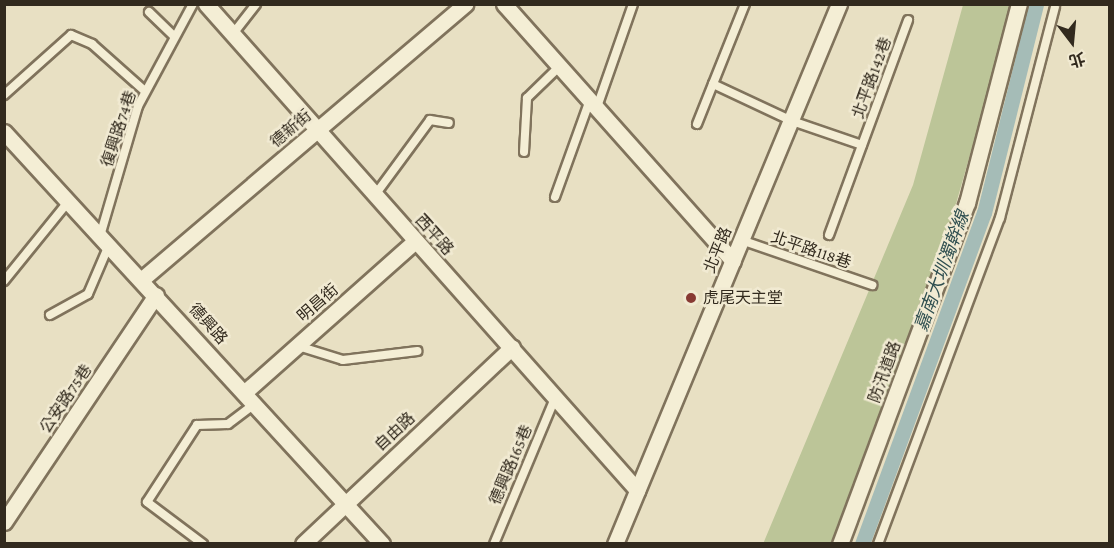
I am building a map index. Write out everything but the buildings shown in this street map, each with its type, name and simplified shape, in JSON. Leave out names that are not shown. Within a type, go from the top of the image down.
[{"type":"street","name":"西平路","points":[[206,4],[637,490]]},
{"type":"street","name":"德新街","points":[[141,280],[465,4]]},
{"type":"street","points":[[504,4],[733,261]]},
{"type":"street","name":"北平路","points":[[615,543],[839,4]]},
{"type":"street","name":"防汛道路","points":[[840,543],[967,203],[1020,4]]},
{"type":"street","name":"德興路","points":[[7,139],[156,295],[382,543]]},
{"type":"street","name":"明昌街","points":[[250,398],[296,346],[415,241]]},
{"type":"street","name":"公安路75巷","points":[[4,522],[156,295]]},
{"type":"street","name":"自由路","points":[[303,543],[512,347]]},
{"type":"lane","name":"復興路74巷","points":[[50,315],[88,294],[145,91],[194,4]]},
{"type":"lane","points":[[232,35],[256,4]]},
{"type":"lane","points":[[555,197],[633,4]]},
{"type":"lane","points":[[697,124],[745,4]]},
{"type":"lane","points":[[878,543],[1000,218],[1055,7]]},
{"type":"lane","points":[[149,12],[174,36]]},
{"type":"lane","name":"北平路142巷","points":[[829,236],[908,20]]},
{"type":"lane","points":[[4,95],[71,35],[92,44],[145,91]]},
{"type":"lane","points":[[524,152],[527,98],[560,66]]},
{"type":"lane","name":"北平路142巷","points":[[712,84],[792,120],[862,146]]},
{"type":"lane","points":[[375,196],[430,120],[449,123]]},
{"type":"lane","points":[[4,281],[68,202]]},
{"type":"lane","name":"北平路118巷","points":[[741,240],[872,285]]},
{"type":"lane","points":[[296,346],[343,360],[417,351]]},
{"type":"lane","points":[[203,543],[147,502],[197,425],[228,424],[250,398]]},
{"type":"lane","name":"德興路165巷","points":[[494,543],[555,398]]},
{"type":"green space","points":[[963,5],[1013,5],[941,256],[832,543],[763,544],[913,185]]},
{"type":"waterway","name":"嘉南大圳濁幹線","points":[[862,544],[984,213],[1036,4]]},
{"type":"place","name":"虎尾天主堂","points":[[691,298]]}]
